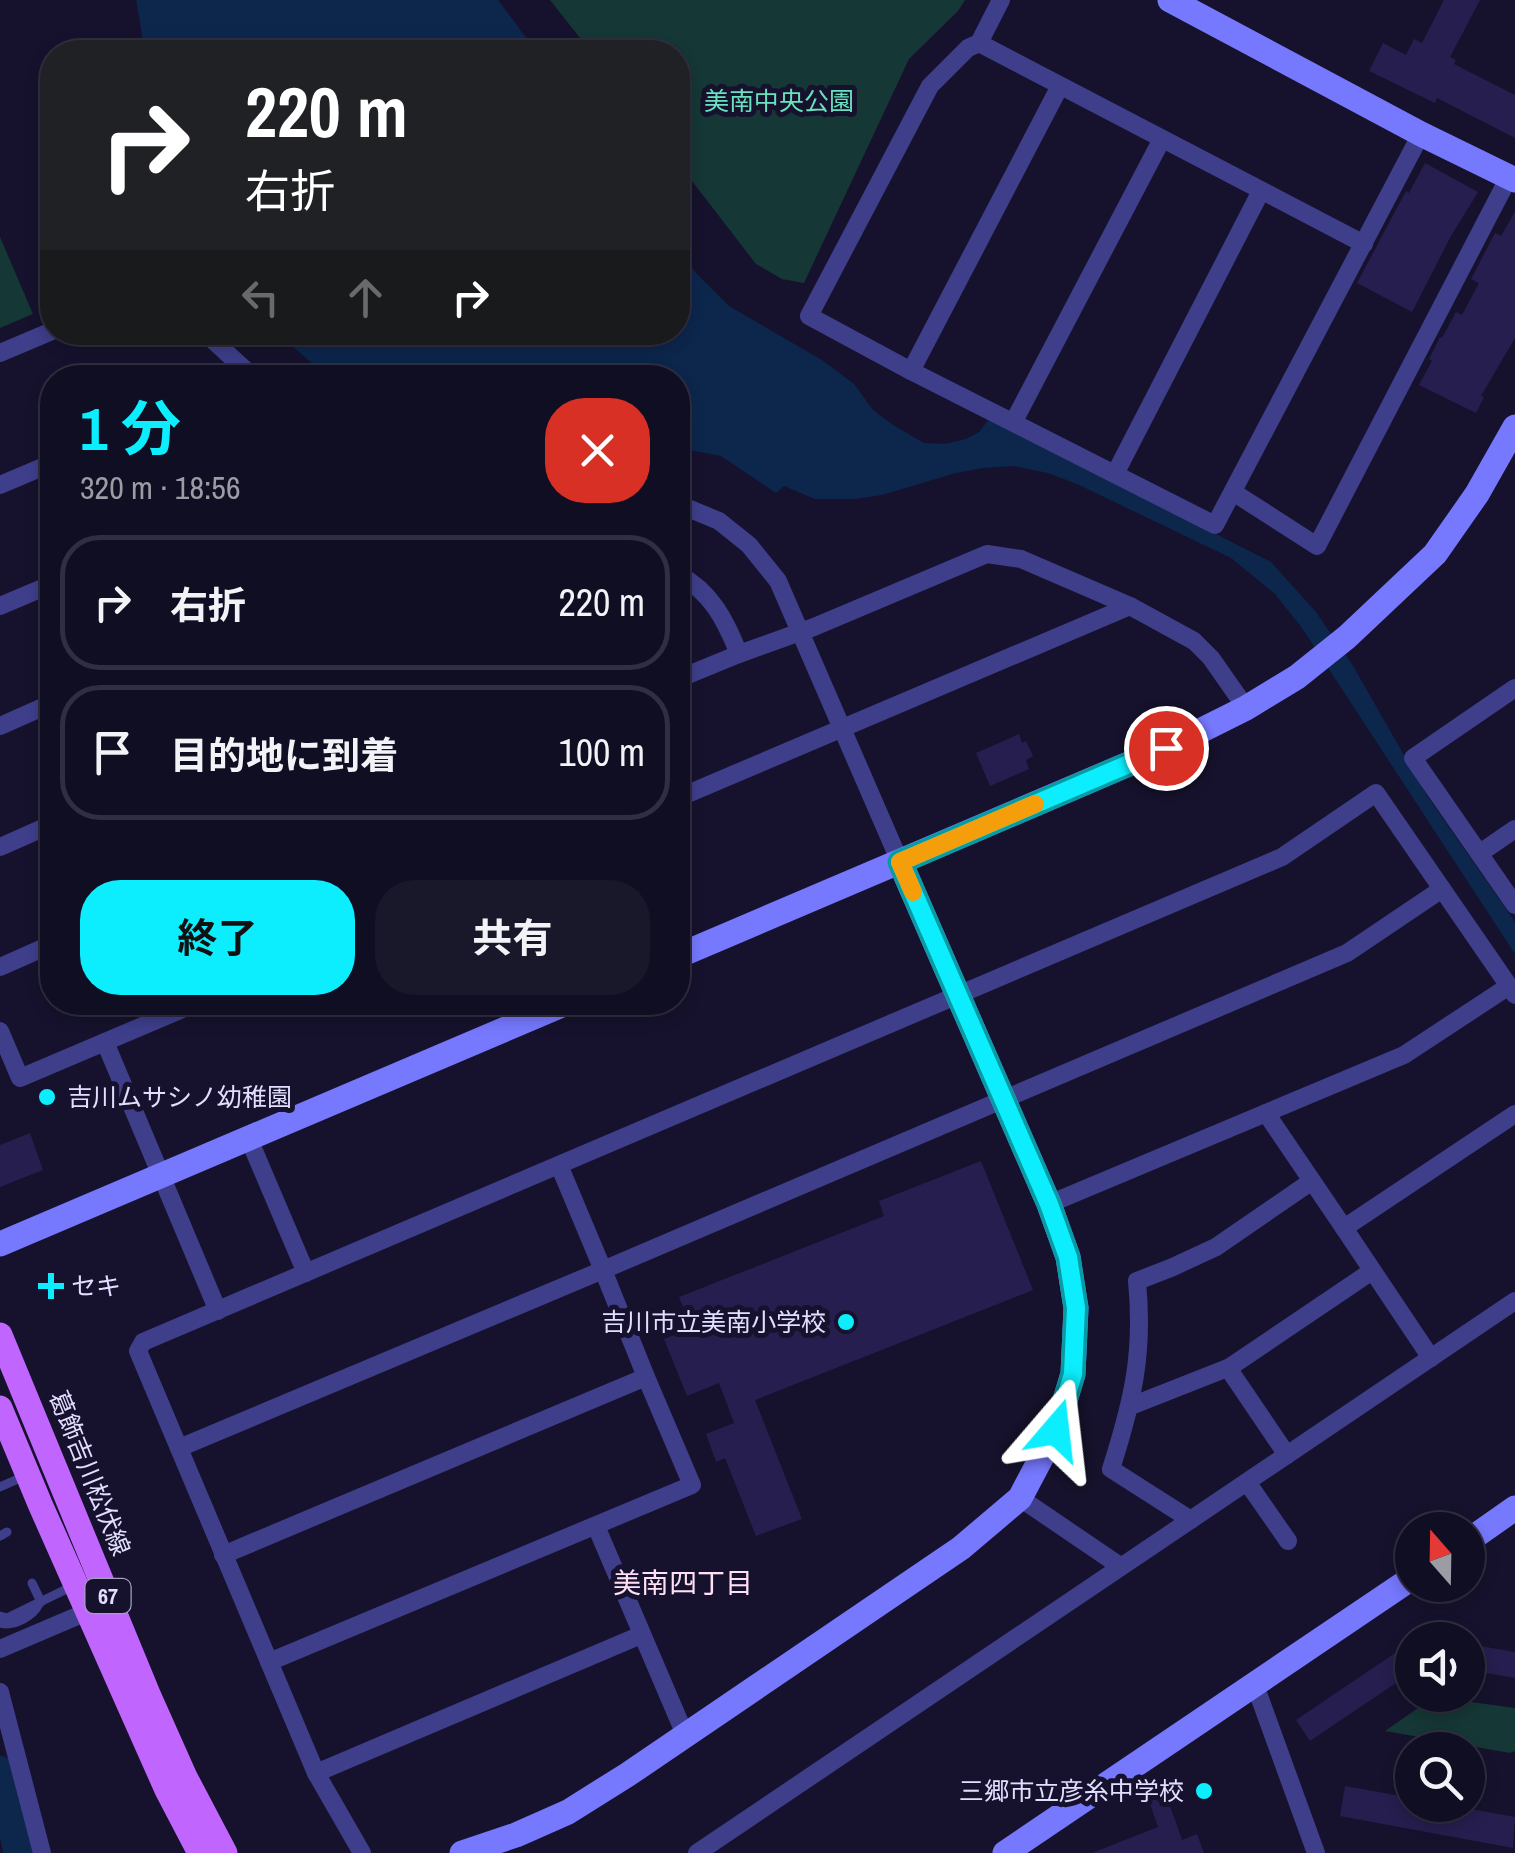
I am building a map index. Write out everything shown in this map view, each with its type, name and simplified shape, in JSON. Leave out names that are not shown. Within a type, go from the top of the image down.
[{"type":"main road","name":"葛飾吉川松伏線","points":[[0,1335],[148,1694],[225,1853]]},
{"type":"main road","name":"67","points":[[0,1408],[167,1790],[200,1853]]},
{"type":"street","points":[[1001,0],[979,42],[930,86],[810,316],[1216,524],[1421,134]]},
{"type":"street","points":[[1170,0],[1512,179],[1317,546],[1234,492]]},
{"type":"street","points":[[979,42],[1364,244]]},
{"type":"street","points":[[911,371],[1060,86]]},
{"type":"street","points":[[1014,421],[1162,139]]},
{"type":"street","points":[[1115,474],[1261,191]]},
{"type":"street","points":[[0,354],[40,336]]},
{"type":"street","points":[[218,345],[240,365]]},
{"type":"street","points":[[690,951],[1166,748],[1298,677],[1348,637],[1435,554],[1514,431]]},
{"type":"street","points":[[0,486],[40,468]]},
{"type":"street","points":[[462,1853],[568,1812],[686,1737],[962,1548],[1020,1498],[1056,1430],[1073,1374],[1076,1308],[1068,1257],[1049,1204],[802,632],[778,582],[749,545],[718,520],[690,509]]},
{"type":"street","points":[[690,674],[987,554],[1021,559],[1130,606],[1194,640],[1246,708]]},
{"type":"street","points":[[690,582],[717,607],[739,654]]},
{"type":"street","points":[[0,606],[40,589]]},
{"type":"street","points":[[690,793],[1130,606]]},
{"type":"street","points":[[1515,688],[1412,758],[1515,905]]},
{"type":"street","points":[[0,726],[40,709]]},
{"type":"street","points":[[362,1853],[316,1773],[138,1351],[143,1342],[1282,857],[1376,794],[1512,990],[1404,1054],[1049,1204]]},
{"type":"street","points":[[0,846],[40,829]]},
{"type":"street","points":[[1480,853],[1515,829]]},
{"type":"street","points":[[179,1448],[1347,953],[1442,889]]},
{"type":"street","points":[[0,967],[40,949]]},
{"type":"street","points":[[0,1031],[20,1078],[169,1015]]},
{"type":"street","points":[[0,1244],[538,1015]]},
{"type":"street","points":[[105,1042],[218,1311]]},
{"type":"street","points":[[1266,1113],[1431,1358]]},
{"type":"street","points":[[1344,1228],[1515,1114]]},
{"type":"street","points":[[249,1138],[306,1273]]},
{"type":"street","points":[[269,1662],[692,1485],[559,1165]]},
{"type":"street","points":[[1191,1520],[1111,1468],[1136,1380],[1140,1313],[1136,1280],[1216,1247],[1312,1181]]},
{"type":"street","points":[[1131,1406],[1228,1368],[1372,1271]]},
{"type":"street","points":[[696,1853],[1515,1301]]},
{"type":"street","points":[[1228,1368],[1287,1455]]},
{"type":"street","points":[[224,1555],[646,1376]]},
{"type":"street","points":[[1247,1482],[1288,1541]]},
{"type":"street","points":[[1020,1498],[1120,1566]]},
{"type":"street","points":[[1485,1528],[1515,1508]]},
{"type":"street","points":[[596,1526],[686,1737]]},
{"type":"street","points":[[1004,1853],[1395,1590]]},
{"type":"street","points":[[0,1649],[89,1611]]},
{"type":"street","points":[[316,1773],[641,1635]]},
{"type":"street","points":[[1255,1685],[1316,1853]]},
{"type":"street","points":[[0,1692],[42,1853]]},
{"type":"lane","points":[[0,1487],[28,1474]]},
{"type":"lane","points":[[32,1583],[40,1602]]},
{"type":"lane","points":[[0,1620],[76,1584]]},
{"type":"green space","name":"美南中央公園","points":[[550,0],[965,0],[909,59],[804,283],[782,279],[756,264],[690,179],[690,40],[582,40]]},
{"type":"green space","points":[[0,237],[33,314],[0,328]]},
{"type":"green space","points":[[1485,1704],[1515,1708],[1515,1751],[1510,1753],[1485,1749],[1485,1732],[1385,1731],[1412,1712],[1485,1712]]},
{"type":"water","points":[[136,0],[498,0],[528,40],[143,40]]},
{"type":"water","points":[[690,265],[729,306],[822,360],[854,384],[873,410],[924,443],[966,439],[979,432],[989,419],[1271,562],[1316,612],[1352,664],[1428,797],[1515,922],[1515,954],[1302,628],[1275,594],[1231,558],[1077,484],[1013,466],[956,473],[855,499],[815,499],[784,486],[776,493],[721,456],[690,450],[690,365],[314,365],[291,345],[690,345]]},
{"type":"building","points":[[1444,0],[1480,0],[1450,57],[1456,60],[1454,64],[1515,95],[1515,138],[1437,98],[1435,103],[1369,71],[1383,43],[1406,55],[1414,39],[1422,43]]},
{"type":"building","points":[[1425,163],[1478,192],[1412,312],[1357,283]]},
{"type":"building","points":[[1515,212],[1515,338],[1481,396],[1484,397],[1476,413],[1419,385],[1440,337],[1456,312],[1462,315],[1479,283],[1471,279],[1495,233],[1501,236]]},
{"type":"building","points":[[1019,734],[1033,756],[1026,760],[1029,769],[990,786],[976,753]]},
{"type":"building","points":[[30,1133],[43,1170],[0,1187],[0,1145]]},
{"type":"building","points":[[981,1161],[1033,1290],[755,1400],[802,1519],[756,1536],[725,1458],[716,1462],[706,1434],[734,1423],[719,1383],[687,1396],[664,1339],[692,1328],[679,1297],[884,1216],[879,1201]]},
{"type":"building","points":[[1485,1647],[1515,1652],[1515,1678],[1485,1673]]},
{"type":"building","points":[[1395,1653],[1395,1684],[1310,1741],[1296,1720]]},
{"type":"building","points":[[1161,1780],[1182,1840],[1197,1834],[1204,1853],[1092,1853],[1158,1827],[1144,1786]]},
{"type":"building","points":[[1345,1786],[1395,1795],[1395,1822],[1485,1822],[1485,1812],[1515,1817],[1513,1848],[1340,1816]]},
{"type":"waterway","points":[[0,1772],[20,1853]]},
{"type":"slow traffic","points":[[913,892],[900,862],[1035,804]]},
{"type":"place","name":"吉川ムサシノ幼稚園","points":[[47,1097]]},
{"type":"place","name":"セキ","points":[[51,1286]]},
{"type":"place","name":"吉川市立美南小学校","points":[[846,1322]]},
{"type":"place","name":"三郷市立彦糸中学校","points":[[1204,1791]]},
{"type":"district","name":"美南四丁目","points":[[683,1583]]},
{"type":"route","points":[[1056,1430],[1073,1374],[1076,1308],[1068,1257],[1049,1204],[900,862],[1166,748]]}]
